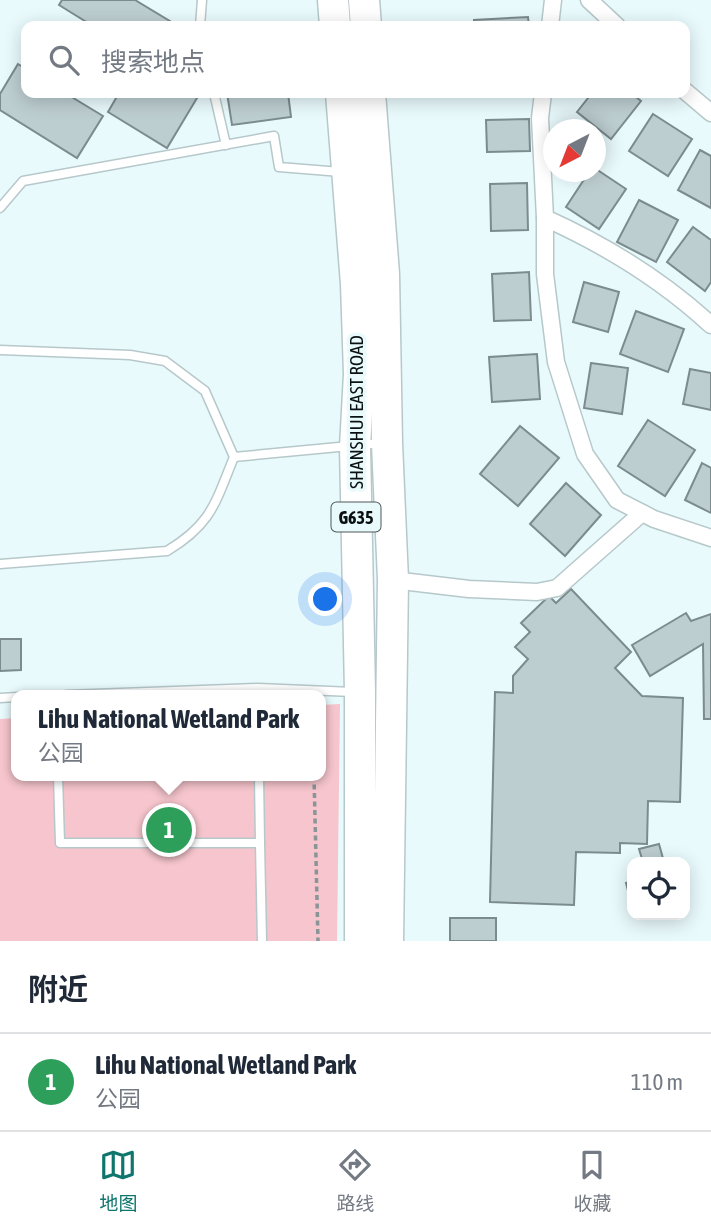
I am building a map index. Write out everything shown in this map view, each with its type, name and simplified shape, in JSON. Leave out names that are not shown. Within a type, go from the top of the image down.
[{"type":"highway","points":[[333,0],[335,21]]},
{"type":"highway","points":[[364,0],[366,21]]},
{"type":"highway","name":"SHANSHUI EAST ROAD","points":[[341,98],[356,284],[359,374],[355,447],[360,692],[360,941]]},
{"type":"highway","name":"SHANSHUI EAST ROAD","points":[[370,98],[384,274],[393,580],[388,941]]},
{"type":"street","points":[[551,21],[553,0]]},
{"type":"street","points":[[589,0],[612,21]]},
{"type":"street","points":[[690,95],[711,113]]},
{"type":"street","points":[[542,98],[540,118],[545,274],[556,362],[585,454],[617,500],[642,513],[711,538]]},
{"type":"street","points":[[545,218],[593,239],[683,299],[711,325]]},
{"type":"street","points":[[393,580],[537,592],[557,588],[642,513]]},
{"type":"lane","points":[[200,21],[202,0]]},
{"type":"lane","points":[[215,98],[226,145]]},
{"type":"lane","points":[[0,208],[23,181],[274,136],[279,167],[347,172]]},
{"type":"lane","points":[[0,350],[130,355],[165,361],[205,391],[234,457],[210,515],[190,538],[167,551],[0,564]]},
{"type":"lane","points":[[234,457],[387,443]]},
{"type":"lane","points":[[326,692],[360,692]]},
{"type":"lane","points":[[58,781],[60,843],[260,843]]},
{"type":"lane","points":[[259,781],[262,941]]},
{"type":"path","points":[[314,781],[318,941]]},
{"type":"shaded area","points":[[340,704],[337,941],[0,941],[0,719],[11,718],[11,781],[326,781],[326,705]]},
{"type":"building","points":[[62,0],[135,0],[170,21],[85,21],[59,5]]},
{"type":"building","points":[[528,17],[528,21],[474,21]]},
{"type":"building","points":[[18,64],[21,66],[21,98],[73,98],[103,116],[77,158],[0,110],[0,94]]},
{"type":"building","points":[[116,98],[197,98],[167,148],[108,112]]},
{"type":"building","points":[[228,98],[289,98],[291,117],[232,125]]},
{"type":"building","points":[[588,98],[637,98],[641,101],[611,139],[606,135],[606,119],[586,119],[577,112]]},
{"type":"building","points":[[653,114],[692,139],[668,176],[629,151]]},
{"type":"building","points":[[529,119],[530,151],[487,152],[486,120]]},
{"type":"building","points":[[700,150],[711,156],[711,208],[678,190]]},
{"type":"building","points":[[606,176],[626,189],[599,229],[566,207],[582,182],[606,182]]},
{"type":"building","points":[[527,183],[528,230],[491,231],[490,184]]},
{"type":"building","points":[[639,200],[678,220],[656,262],[617,242]]},
{"type":"building","points":[[693,227],[711,240],[711,282],[705,291],[667,262]]},
{"type":"building","points":[[529,272],[531,320],[494,321],[492,274]]},
{"type":"building","points":[[584,282],[619,292],[608,332],[573,322]]},
{"type":"building","points":[[636,311],[684,329],[668,372],[620,354]]},
{"type":"building","points":[[537,354],[540,399],[492,402],[489,357]]},
{"type":"building","points":[[591,363],[628,368],[622,414],[584,408]]},
{"type":"building","points":[[690,369],[711,373],[711,410],[683,404]]},
{"type":"building","points":[[648,420],[695,450],[665,496],[618,466]]},
{"type":"building","points":[[520,426],[559,458],[518,506],[480,474]]},
{"type":"building","points":[[702,463],[711,468],[711,513],[685,500]]},
{"type":"building","points":[[566,483],[601,515],[565,556],[530,524]]},
{"type":"building","points":[[571,589],[631,652],[615,668],[642,696],[683,698],[680,802],[648,801],[647,844],[620,843],[620,853],[576,852],[574,905],[490,902],[495,692],[513,693],[513,676],[528,659],[515,647],[530,632],[521,623],[549,596],[556,603]]},
{"type":"building","points":[[686,613],[691,621],[711,614],[711,719],[704,719],[703,644],[650,676],[632,645]]},
{"type":"building","points":[[0,639],[21,639],[21,670],[0,671]]},
{"type":"building","points":[[659,844],[663,857],[641,857],[639,849]]},
{"type":"building","points":[[450,918],[496,918],[496,941],[450,941]]},
{"type":"place","name":"Lihu National Wetland Park","points":[[169,830]]}]
